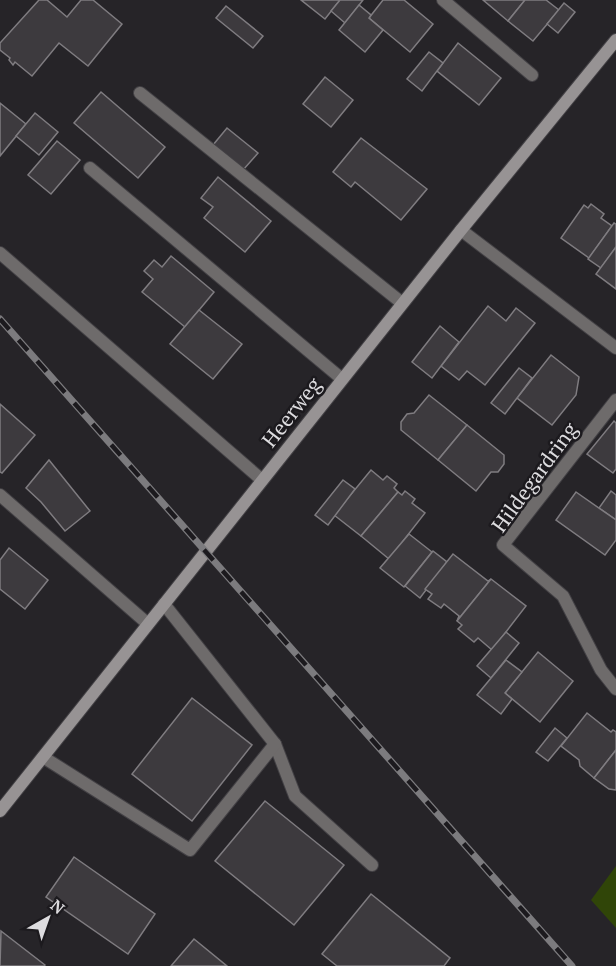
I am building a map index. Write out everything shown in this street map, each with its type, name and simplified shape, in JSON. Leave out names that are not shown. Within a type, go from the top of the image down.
[{"type":"street","points":[[443,0],[532,75]]},
{"type":"street","name":"Heerweg","points":[[0,811],[402,303],[616,40]]},
{"type":"street","points":[[140,93],[402,303]]},
{"type":"street","points":[[90,168],[342,379]]},
{"type":"street","points":[[461,230],[616,348]]},
{"type":"street","points":[[0,253],[262,480]]},
{"type":"street","name":"Hildegardring","points":[[616,400],[503,545],[563,596],[601,670],[616,689]]},
{"type":"street","points":[[0,495],[148,624]]},
{"type":"street","points":[[164,604],[275,744],[295,796],[372,865]]},
{"type":"street","points":[[43,757],[190,850],[275,744]]},
{"type":"green space","points":[[616,866],[616,928],[591,900]]},
{"type":"building","points":[[39,0],[47,0],[67,17],[81,0],[93,0],[122,24],[88,66],[59,43],[32,76],[15,62],[13,65],[10,58],[0,50],[0,43]]},
{"type":"building","points":[[301,0],[340,0],[325,19]]},
{"type":"building","points":[[340,0],[363,0],[345,23],[331,11]]},
{"type":"building","points":[[383,0],[404,0],[433,24],[410,52],[369,18]]},
{"type":"building","points":[[483,0],[525,0],[508,21]]},
{"type":"building","points":[[525,0],[546,0],[559,10],[533,41],[508,21]]},
{"type":"building","points":[[564,3],[575,12],[558,33],[547,24]]},
{"type":"building","points":[[359,5],[383,30],[365,52],[339,30]]},
{"type":"building","points":[[226,6],[263,36],[253,48],[216,18]]},
{"type":"building","points":[[458,43],[501,78],[479,105],[437,71]]},
{"type":"building","points":[[429,52],[443,63],[422,91],[407,79]]},
{"type":"building","points":[[325,77],[353,100],[331,127],[303,104]]},
{"type":"building","points":[[101,92],[165,147],[138,178],[74,123]]},
{"type":"building","points":[[0,103],[26,124],[0,156]]},
{"type":"building","points":[[35,113],[58,132],[39,155],[16,136]]},
{"type":"building","points":[[227,128],[258,153],[243,170],[213,145]]},
{"type":"building","points":[[361,138],[427,189],[401,220],[355,182],[351,187],[333,172]]},
{"type":"building","points":[[57,141],[80,160],[51,194],[28,175]]},
{"type":"building","points":[[218,177],[271,221],[245,252],[204,218],[213,207],[201,198]]},
{"type":"building","points":[[591,204],[604,214],[601,218],[612,226],[589,258],[561,238],[584,205],[588,208]]},
{"type":"building","points":[[614,223],[616,224],[616,247],[601,268],[588,259]]},
{"type":"building","points":[[616,247],[616,289],[596,274]]},
{"type":"building","points":[[171,256],[214,292],[185,327],[142,292],[153,279],[144,271],[154,260],[162,267]]},
{"type":"building","points":[[488,306],[506,321],[516,308],[535,323],[485,385],[467,371],[459,380],[441,366]]},
{"type":"building","points":[[199,310],[242,344],[213,379],[170,344]]},
{"type":"building","points":[[440,326],[459,342],[432,378],[412,362]]},
{"type":"building","points":[[551,355],[579,377],[576,395],[552,425],[517,398]]},
{"type":"building","points":[[519,368],[532,378],[505,414],[491,403]]},
{"type":"building","points":[[429,395],[467,425],[438,460],[401,430],[401,422],[407,414],[414,413]]},
{"type":"building","points":[[0,404],[35,435],[2,473],[0,472]]},
{"type":"building","points":[[614,421],[616,423],[616,469],[613,473],[587,454]]},
{"type":"building","points":[[467,425],[504,455],[504,464],[498,472],[491,472],[476,491],[438,460]]},
{"type":"building","points":[[49,460],[90,511],[65,531],[26,488]]},
{"type":"building","points":[[371,470],[383,480],[387,476],[397,484],[394,488],[398,492],[361,536],[334,515]]},
{"type":"building","points":[[343,480],[355,489],[328,525],[315,515]]},
{"type":"building","points":[[405,491],[415,499],[412,503],[425,513],[389,559],[361,536],[398,492],[402,495]]},
{"type":"building","points":[[611,491],[616,495],[616,520],[599,508]]},
{"type":"building","points":[[576,492],[616,520],[616,540],[605,555],[556,520]]},
{"type":"building","points":[[409,534],[432,552],[404,587],[380,568]]},
{"type":"building","points":[[9,548],[48,580],[25,609],[0,589],[0,560]]},
{"type":"building","points":[[433,551],[447,562],[420,598],[405,586]]},
{"type":"building","points":[[453,554],[488,581],[491,579],[457,621],[459,616],[444,604],[441,608],[428,599],[432,594],[425,589]]},
{"type":"building","points":[[491,579],[526,606],[492,650],[478,638],[474,642],[458,629],[462,625],[457,621]]},
{"type":"building","points":[[506,632],[519,643],[491,678],[477,666]]},
{"type":"building","points":[[538,652],[573,681],[540,722],[505,693]]},
{"type":"building","points":[[506,660],[522,672],[505,693],[512,699],[501,714],[477,695]]},
{"type":"building","points":[[192,698],[252,745],[192,821],[132,774]]},
{"type":"building","points":[[587,713],[611,732],[613,730],[616,732],[616,750],[594,778],[580,766],[579,760],[561,746]]},
{"type":"building","points":[[555,728],[567,738],[548,761],[536,752]]},
{"type":"building","points":[[616,750],[616,790],[609,789],[594,778]]},
{"type":"building","points":[[265,801],[344,865],[294,925],[215,861]]},
{"type":"building","points":[[74,857],[155,914],[128,954],[46,897]]},
{"type":"building","points":[[371,894],[450,958],[444,966],[337,966],[322,954]]},
{"type":"building","points":[[1,931],[45,965],[0,966]]},
{"type":"building","points":[[194,939],[227,966],[171,966]]},
{"type":"railway","points":[[0,319],[572,966]]}]
